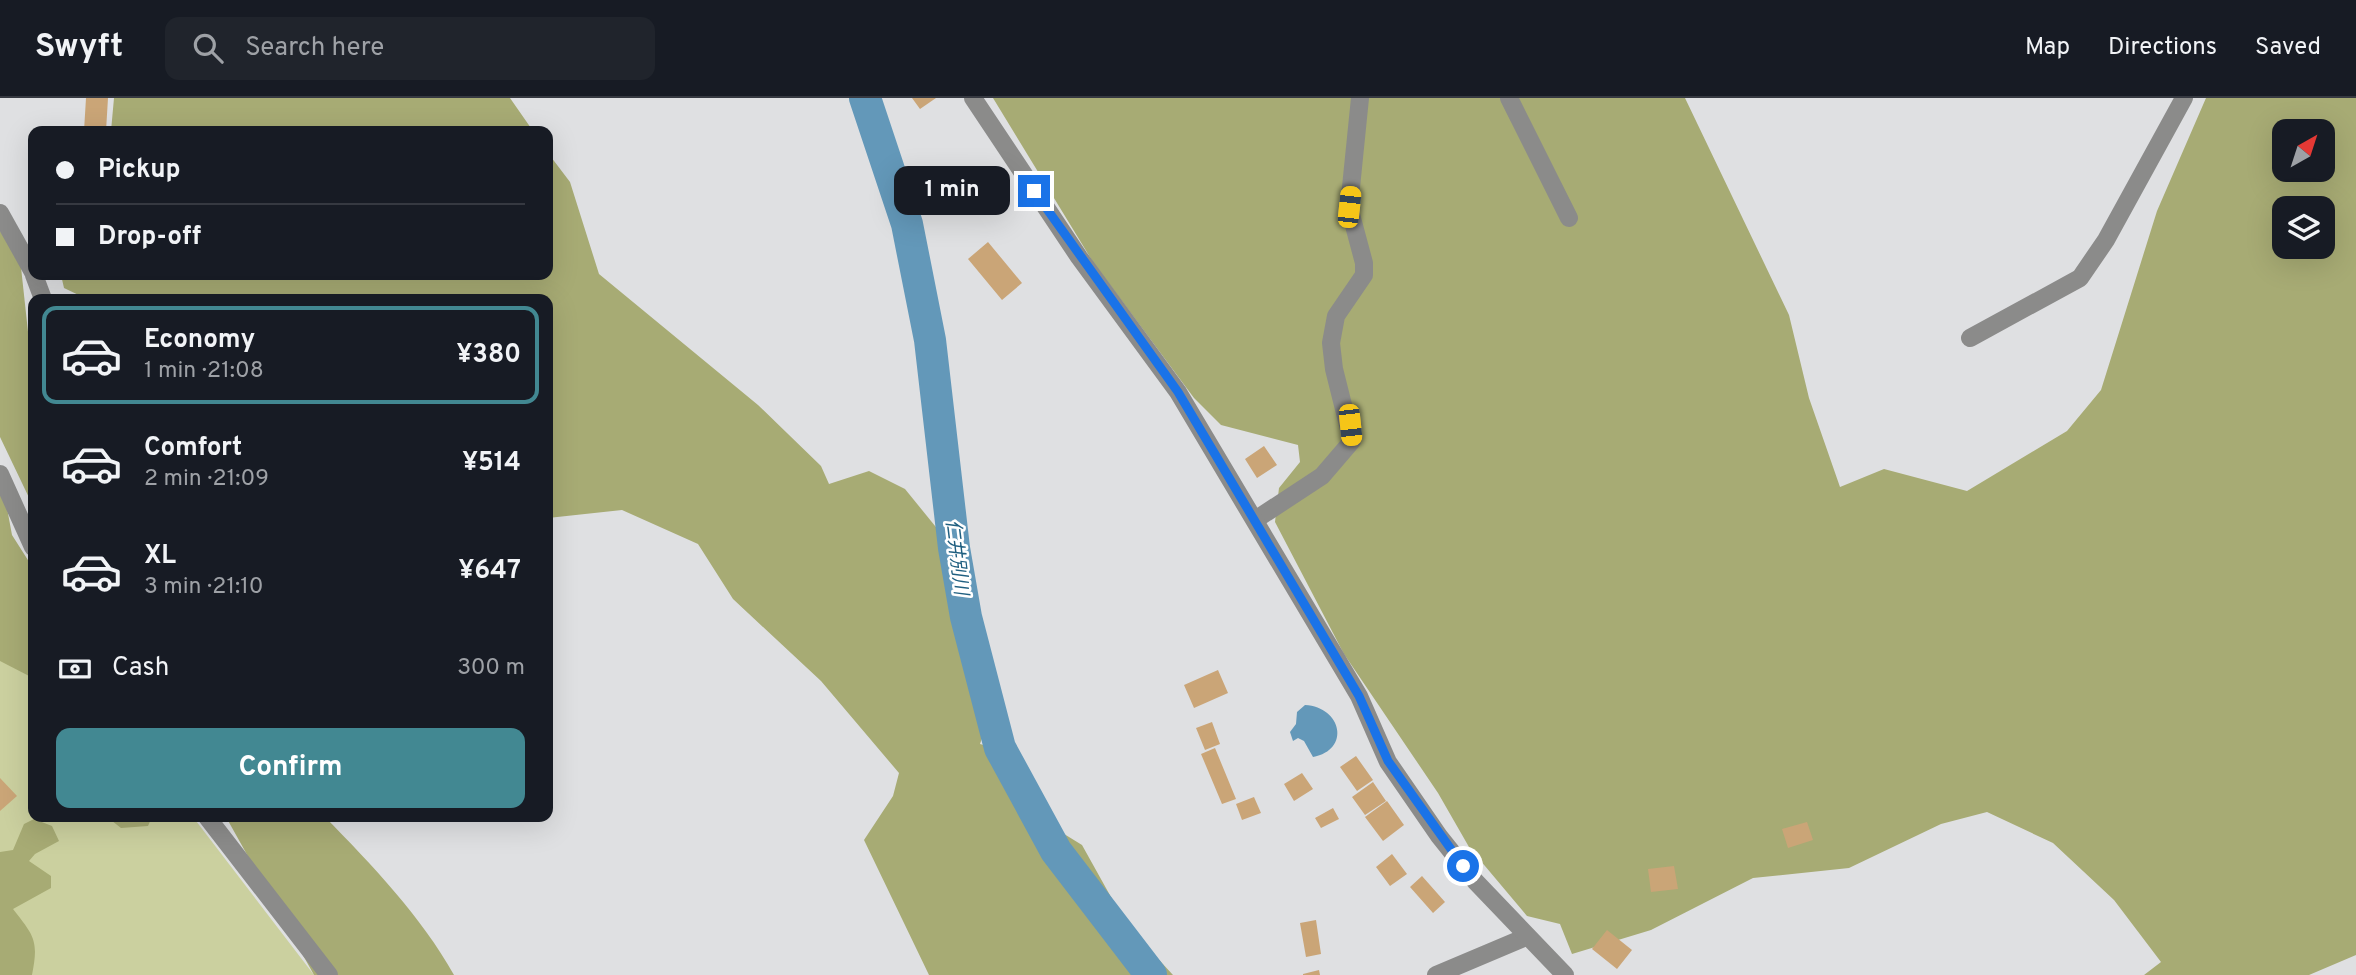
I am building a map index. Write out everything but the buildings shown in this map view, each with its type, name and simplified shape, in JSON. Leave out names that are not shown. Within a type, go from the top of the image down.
[{"type":"street","points":[[973,98],[1079,257],[1178,392],[1359,696],[1388,761],[1439,836],[1526,937],[1566,975]]},
{"type":"street","points":[[1255,520],[1322,476],[1352,441],[1334,369],[1331,343],[1336,316],[1364,275],[1364,262],[1349,207],[1360,98]]},
{"type":"street","points":[[1509,98],[1569,218]]},
{"type":"street","points":[[1970,338],[2080,278],[2106,240],[2184,98]]},
{"type":"street","points":[[0,213],[28,262]]},
{"type":"street","points":[[0,474],[28,536]]},
{"type":"street","points":[[211,822],[328,975]]},
{"type":"street","points":[[1436,975],[1526,937]]},
{"type":"green space","points":[[114,98],[510,98],[530,126],[111,126]]},
{"type":"green space","points":[[993,98],[1685,98],[1789,315],[1809,398],[1840,487],[1884,469],[1967,491],[2067,431],[2101,390],[2157,211],[2206,98],[2356,98],[2356,955],[2309,975],[2144,975],[2161,962],[2114,900],[2053,843],[1987,812],[1941,824],[1849,868],[1753,878],[1651,930],[1572,954],[1560,924],[1527,916],[1469,847],[1438,793],[1344,654],[1275,522],[1279,488],[1300,462],[1298,445],[1221,425],[1194,398],[1093,262]]},
{"type":"green space","points":[[553,160],[570,182],[599,274],[758,405],[821,466],[829,484],[869,471],[905,489],[944,537],[963,661],[983,735],[980,744],[1021,755],[1056,829],[1082,845],[1126,924],[1173,975],[929,975],[864,840],[893,796],[899,773],[821,681],[733,599],[698,544],[622,510],[553,517],[553,294],[77,294],[64,288],[62,280],[553,280]]},
{"type":"green space","points":[[0,231],[20,258],[28,332],[28,496],[0,437]]},
{"type":"green space","points":[[0,494],[7,508],[12,535],[28,560],[28,675],[0,661]]},
{"type":"green space","points":[[0,530],[28,583],[28,822],[197,822],[314,975],[0,975]]},
{"type":"green space","points":[[42,822],[52,826],[59,841],[35,854],[29,861],[51,876],[51,888],[13,909],[33,939],[35,954],[32,975],[0,975],[0,852],[13,850],[24,824]]},
{"type":"green space","points":[[113,822],[150,822],[148,826],[121,828]]},
{"type":"green space","points":[[229,822],[330,822],[411,912],[454,975],[314,975]]},
{"type":"water","points":[[1305,705],[1327,713],[1334,720],[1337,729],[1333,746],[1325,753],[1313,757],[1304,741],[1298,738],[1293,741],[1290,732],[1296,724],[1297,712]]},
{"type":"waterway","name":"仁井別川","points":[[865,98],[907,224],[930,340],[954,548],[966,617],[1000,748],[1056,851],[1151,975]]},
{"type":"route","points":[[1034,191],[1178,392],[1359,696],[1388,761],[1463,866]]}]
